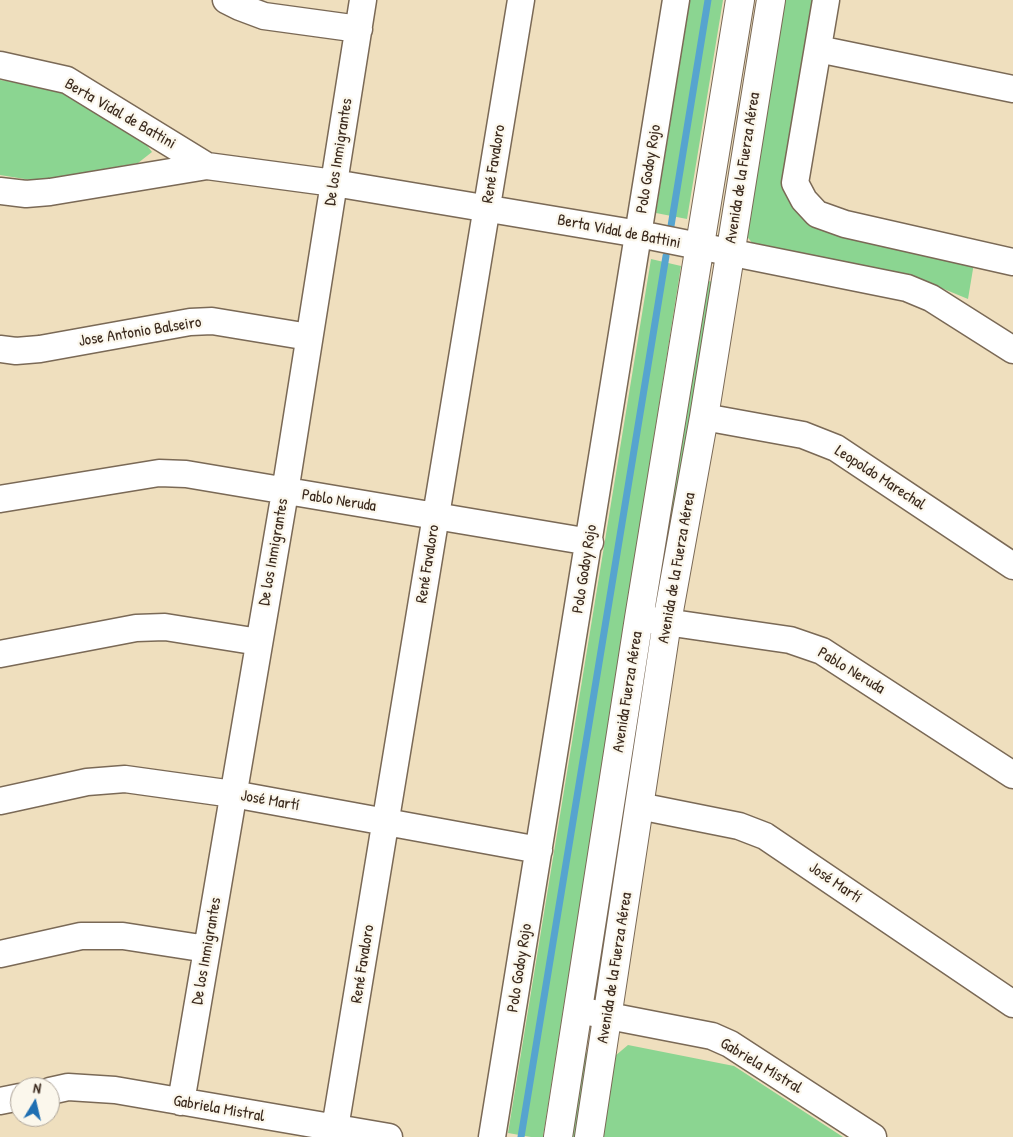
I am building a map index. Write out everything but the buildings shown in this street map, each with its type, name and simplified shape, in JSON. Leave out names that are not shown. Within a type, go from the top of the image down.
[{"type":"main road","name":"Avenida de la Fuerza Aérea","points":[[701,248],[740,0]]},
{"type":"main road","name":"Avenida de la Fuerza Aérea","points":[[589,1137],[667,622],[704,417],[771,0]]},
{"type":"main road","name":"Avenida Fuerza Aérea","points":[[558,1137],[639,618],[701,248]]},
{"type":"street","points":[[226,0],[240,8],[264,16],[358,29]]},
{"type":"street","name":"De los Inmigrantes","points":[[181,1102],[284,492],[363,0]]},
{"type":"street","name":"René Favaloro","points":[[336,1128],[521,0]]},
{"type":"street","name":"Polo Godoy Rojo","points":[[492,1137],[590,542],[676,0]]},
{"type":"street","points":[[826,0],[795,183],[804,200],[817,214],[845,224],[1013,262]]},
{"type":"street","points":[[818,50],[1013,90]]},
{"type":"street","name":"Berta Vidal de Battini","points":[[0,64],[67,80],[207,166]]},
{"type":"street","name":"Berta Vidal de Battini","points":[[0,191],[26,194],[50,192],[207,166],[334,183],[639,234],[907,288],[932,298],[1013,350]]},
{"type":"street","name":"Jose Antonio Balseiro","points":[[0,349],[16,351],[40,349],[190,322],[212,321],[309,337]]},
{"type":"street","name":"Leopoldo Marechal","points":[[704,417],[803,436],[836,448],[1013,566]]},
{"type":"street","name":"Pablo Neruda","points":[[0,499],[159,473],[186,474],[590,542]]},
{"type":"street","name":"Pablo Neruda","points":[[639,618],[790,640],[822,651],[1013,774]]},
{"type":"street","points":[[0,654],[136,628],[165,627],[259,642]]},
{"type":"street","name":"José Martí","points":[[0,801],[87,782],[125,779],[233,794],[539,850]]},
{"type":"street","name":"José Martí","points":[[639,806],[740,826],[765,836],[1013,1004]]},
{"type":"street","points":[[0,954],[81,936],[123,936],[207,949]]},
{"type":"street","name":"Gabriela Mistral","points":[[578,1010],[712,1036],[730,1044],[873,1137]]},
{"type":"street","name":"Gabriela Mistral","points":[[60,1089],[68,1087],[115,1090],[389,1137]]},
{"type":"green space","points":[[690,0],[723,0],[687,219],[656,213]]},
{"type":"green space","points":[[785,0],[816,0],[806,214],[975,257],[968,299],[917,278],[757,249],[745,234]]},
{"type":"green space","points":[[0,80],[53,88],[142,139],[152,152],[138,163],[37,181],[0,175]]},
{"type":"green space","points":[[651,259],[681,266],[543,1137],[531,1137],[508,1133]]},
{"type":"green space","points":[[704,280],[713,282],[664,583],[656,582]]},
{"type":"green space","points":[[646,651],[655,653],[604,977],[595,975]]},
{"type":"green space","points":[[628,1045],[734,1066],[843,1137],[603,1137],[615,1056]]},
{"type":"green space","points":[[583,1052],[591,1053],[577,1137],[569,1137]]},
{"type":"waterway","points":[[671,226],[708,0]]},
{"type":"waterway","points":[[521,1137],[666,256]]}]
